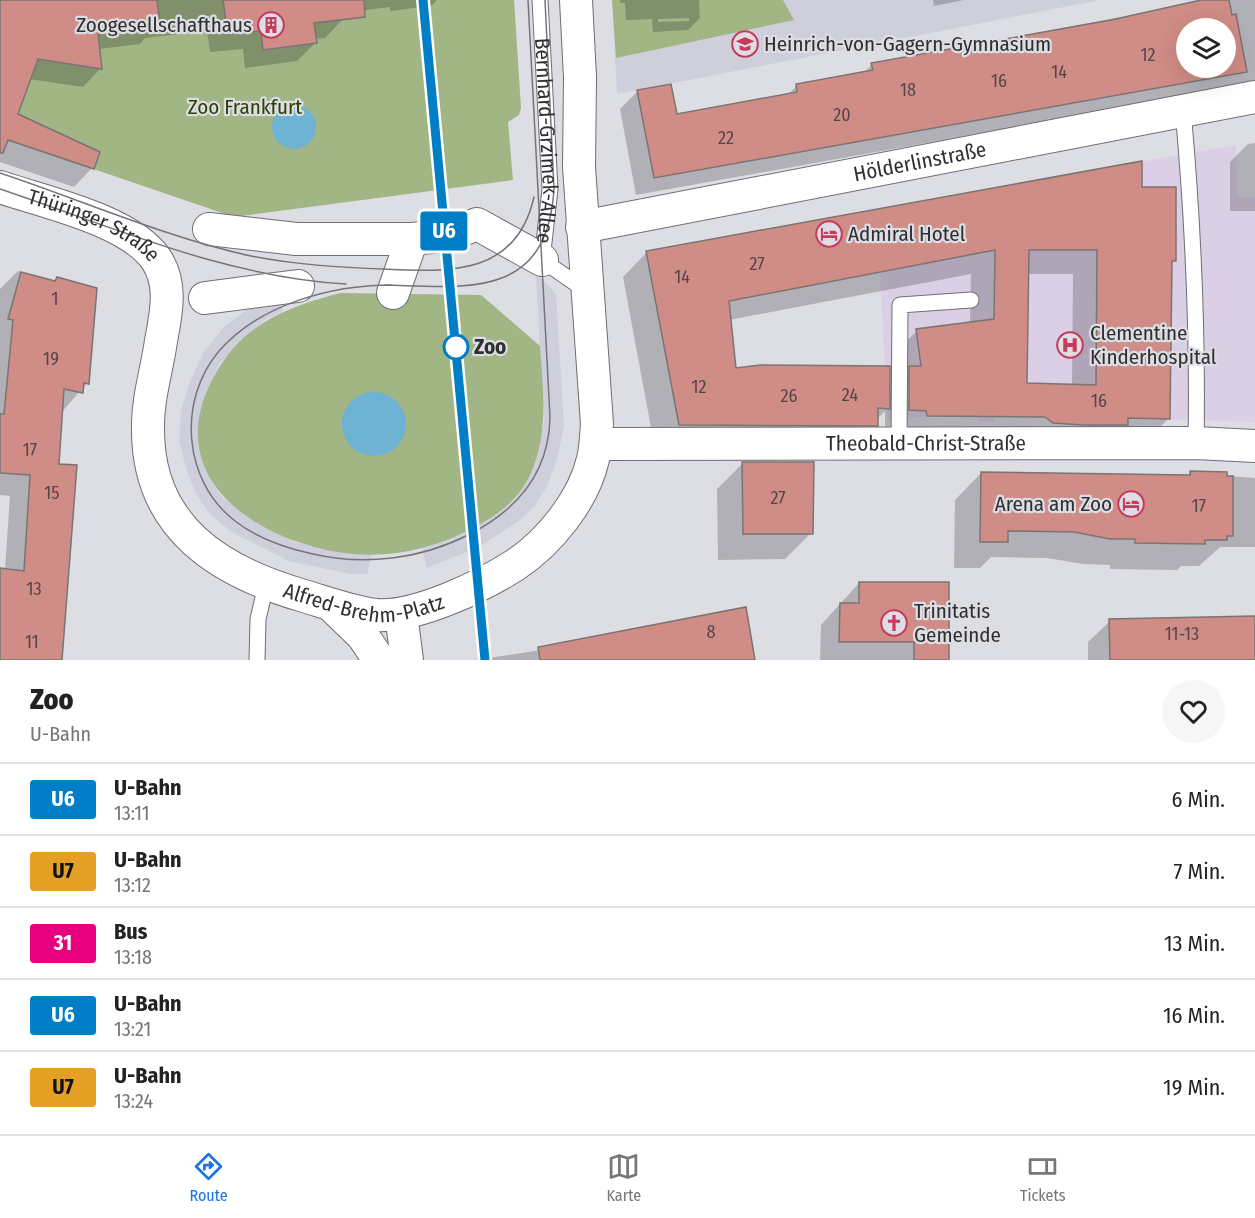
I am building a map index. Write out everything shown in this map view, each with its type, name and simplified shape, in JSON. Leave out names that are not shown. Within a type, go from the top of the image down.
[{"type":"street","name":"Bernhard-Grzimek-Allee","points":[[576,0],[580,77],[578,141],[582,227]]},
{"type":"street","name":"Hölderlinstraße","points":[[582,227],[1255,96]]},
{"type":"street","name":"Thüringer Straße","points":[[0,187],[84,216],[122,232],[142,245],[155,258],[167,286]]},
{"type":"street","points":[[209,229],[296,239],[412,239],[450,235],[477,224],[542,260]]},
{"type":"street","name":"Alfred-Brehm-Platz","points":[[167,286],[166,313],[147,429],[156,481],[171,513],[193,541],[222,564],[266,585],[366,613],[401,614],[440,602],[508,569],[527,556],[572,505],[585,482],[596,444],[596,398],[582,227]]},
{"type":"street","points":[[205,298],[301,294],[296,239]]},
{"type":"street","points":[[393,293],[412,239]]},
{"type":"street","name":"Theobald-Christ-Straße","points":[[596,444],[1196,443],[1255,446]]},
{"type":"street","points":[[328,603],[345,616],[363,636],[379,660]]},
{"type":"street","points":[[401,614],[407,660]]},
{"type":"lane","name":"Bernhard-Grzimek-Allee","points":[[540,0],[550,189],[542,260],[588,293]]},
{"type":"lane","points":[[1183,110],[1191,197],[1196,294],[1196,443]]},
{"type":"lane","points":[[899,444],[900,304],[971,300]]},
{"type":"lane","points":[[257,660],[258,619],[266,585]]},
{"type":"shaded area","name":"Heinrich-von-Gagern-Gymnasium","points":[[612,0],[1100,0],[617,94]]},
{"type":"shaded area","name":"Clementine Kinderhospital","points":[[1236,145],[1237,197],[1255,198],[1255,422],[1129,418],[1128,432],[1083,431],[1083,418],[994,417],[994,422],[979,422],[978,416],[927,416],[888,422],[880,274],[872,210]]},
{"type":"shaded area","points":[[536,273],[556,294],[564,426],[557,460],[547,486],[534,507],[519,521],[477,548],[427,568],[422,549],[449,539],[544,425]]},
{"type":"shaded area","points":[[275,293],[283,311],[263,321],[219,364],[207,391],[201,414],[199,438],[204,462],[212,483],[224,499],[294,542],[352,554],[372,554],[367,574],[351,574],[289,561],[230,531],[209,513],[195,492],[186,468],[179,440],[181,411],[189,384],[203,353],[224,327],[253,305]]},
{"type":"green space","name":"Zoo Frankfurt","points":[[0,0],[514,0],[521,108],[519,115],[508,122],[513,180],[234,217],[0,137]]},
{"type":"green space","points":[[612,0],[783,0],[794,20],[616,58]]},
{"type":"green space","points":[[340,293],[481,295],[540,346],[543,412],[536,459],[520,492],[492,517],[461,534],[416,550],[385,554],[353,554],[321,549],[288,538],[258,524],[232,504],[212,481],[200,453],[198,422],[209,386],[220,366],[247,335],[263,323],[298,306]]},
{"type":"water","points":[[294,105],[309,112],[316,127],[309,142],[294,149],[279,142],[272,127],[279,112]]},
{"type":"water","points":[[368,392],[380,392],[397,401],[404,412],[406,424],[404,436],[397,447],[380,456],[368,456],[356,451],[347,442],[342,430],[342,418],[347,406],[356,397]]},
{"type":"building","points":[[0,0],[157,0],[160,26],[98,34],[102,69],[38,59],[18,114],[100,152],[94,169],[8,140],[3,153],[0,153]]},
{"type":"building","name":"Zoogesellschafthaus","points":[[223,0],[364,0],[365,17],[314,23],[317,43],[263,50],[261,31],[228,34]]},
{"type":"building","points":[[1201,0],[1229,0],[1232,15],[1236,14],[1247,72],[1236,74],[1236,18],[1176,18],[1176,78],[1213,78],[654,178],[637,90],[671,84],[677,114],[797,92],[796,84],[873,70],[871,63],[1111,20]]},
{"type":"building","points":[[1142,161],[1142,187],[1176,187],[1176,261],[1172,261],[1170,419],[1128,418],[1128,425],[1083,425],[1053,423],[1045,417],[927,416],[926,411],[909,410],[909,366],[921,366],[916,329],[994,319],[995,250],[729,301],[736,368],[760,365],[890,366],[890,409],[878,408],[878,426],[679,425],[646,251]],"holes":[[[1029,250],[1097,250],[1096,385],[1027,383]]]},
{"type":"building","points":[[21,272],[55,281],[57,277],[97,288],[89,384],[84,383],[83,393],[64,389],[59,464],[77,465],[62,660],[0,660],[0,568],[24,571],[30,475],[0,473],[0,414],[4,414],[13,320],[8,319]]},
{"type":"building","points":[[742,462],[814,462],[813,534],[743,534]]},
{"type":"building","points":[[1190,471],[1227,472],[1227,476],[1233,476],[1233,536],[1227,536],[1227,540],[1205,540],[1205,544],[1135,543],[1135,539],[1110,539],[1074,532],[1008,531],[1008,542],[980,542],[981,472],[1190,475]]},
{"type":"building","name":"Trinitatis Gemeinde","points":[[859,582],[949,582],[949,660],[914,660],[914,642],[839,642],[840,603],[859,603]]},
{"type":"building","points":[[746,607],[755,660],[540,660],[538,647]]},
{"type":"building","points":[[1255,616],[1255,660],[1110,660],[1109,619]]},
{"type":"tram line","points":[[392,285],[322,293],[276,309],[236,335],[219,351],[205,371],[196,393],[192,416],[192,440],[196,463],[205,485],[218,504],[235,521],[253,533],[292,549],[332,558],[372,560],[412,555],[450,543],[485,525],[515,502],[536,473],[544,456],[550,417],[528,0]]},
{"type":"tram line","points":[[385,285],[473,285],[498,279],[519,269],[536,251],[548,225],[554,189],[545,0]]},
{"type":"tram line","points":[[0,173],[156,229],[251,256],[284,262],[383,269],[455,269],[495,256],[512,242],[525,223],[534,197]]},
{"type":"tram line","points":[[0,189],[127,234],[213,261],[257,272],[346,284]]},
{"type":"metro line","name":"U6","points":[[423,0],[485,660]]},
{"type":"place","name":"Zoogesellschafthaus","points":[[271,25]]},
{"type":"place","name":"Heinrich-von-Gagern-Gymnasium","points":[[745,44]]},
{"type":"place","name":"Admiral Hotel","points":[[829,234]]},
{"type":"place","name":"Clementine Kinderhospital","points":[[1070,345]]},
{"type":"place","name":"Zoo","points":[[456,347]]},
{"type":"place","name":"Arena am Zoo","points":[[1131,504]]},
{"type":"place","name":"Trinitatis Gemeinde","points":[[894,623]]}]
